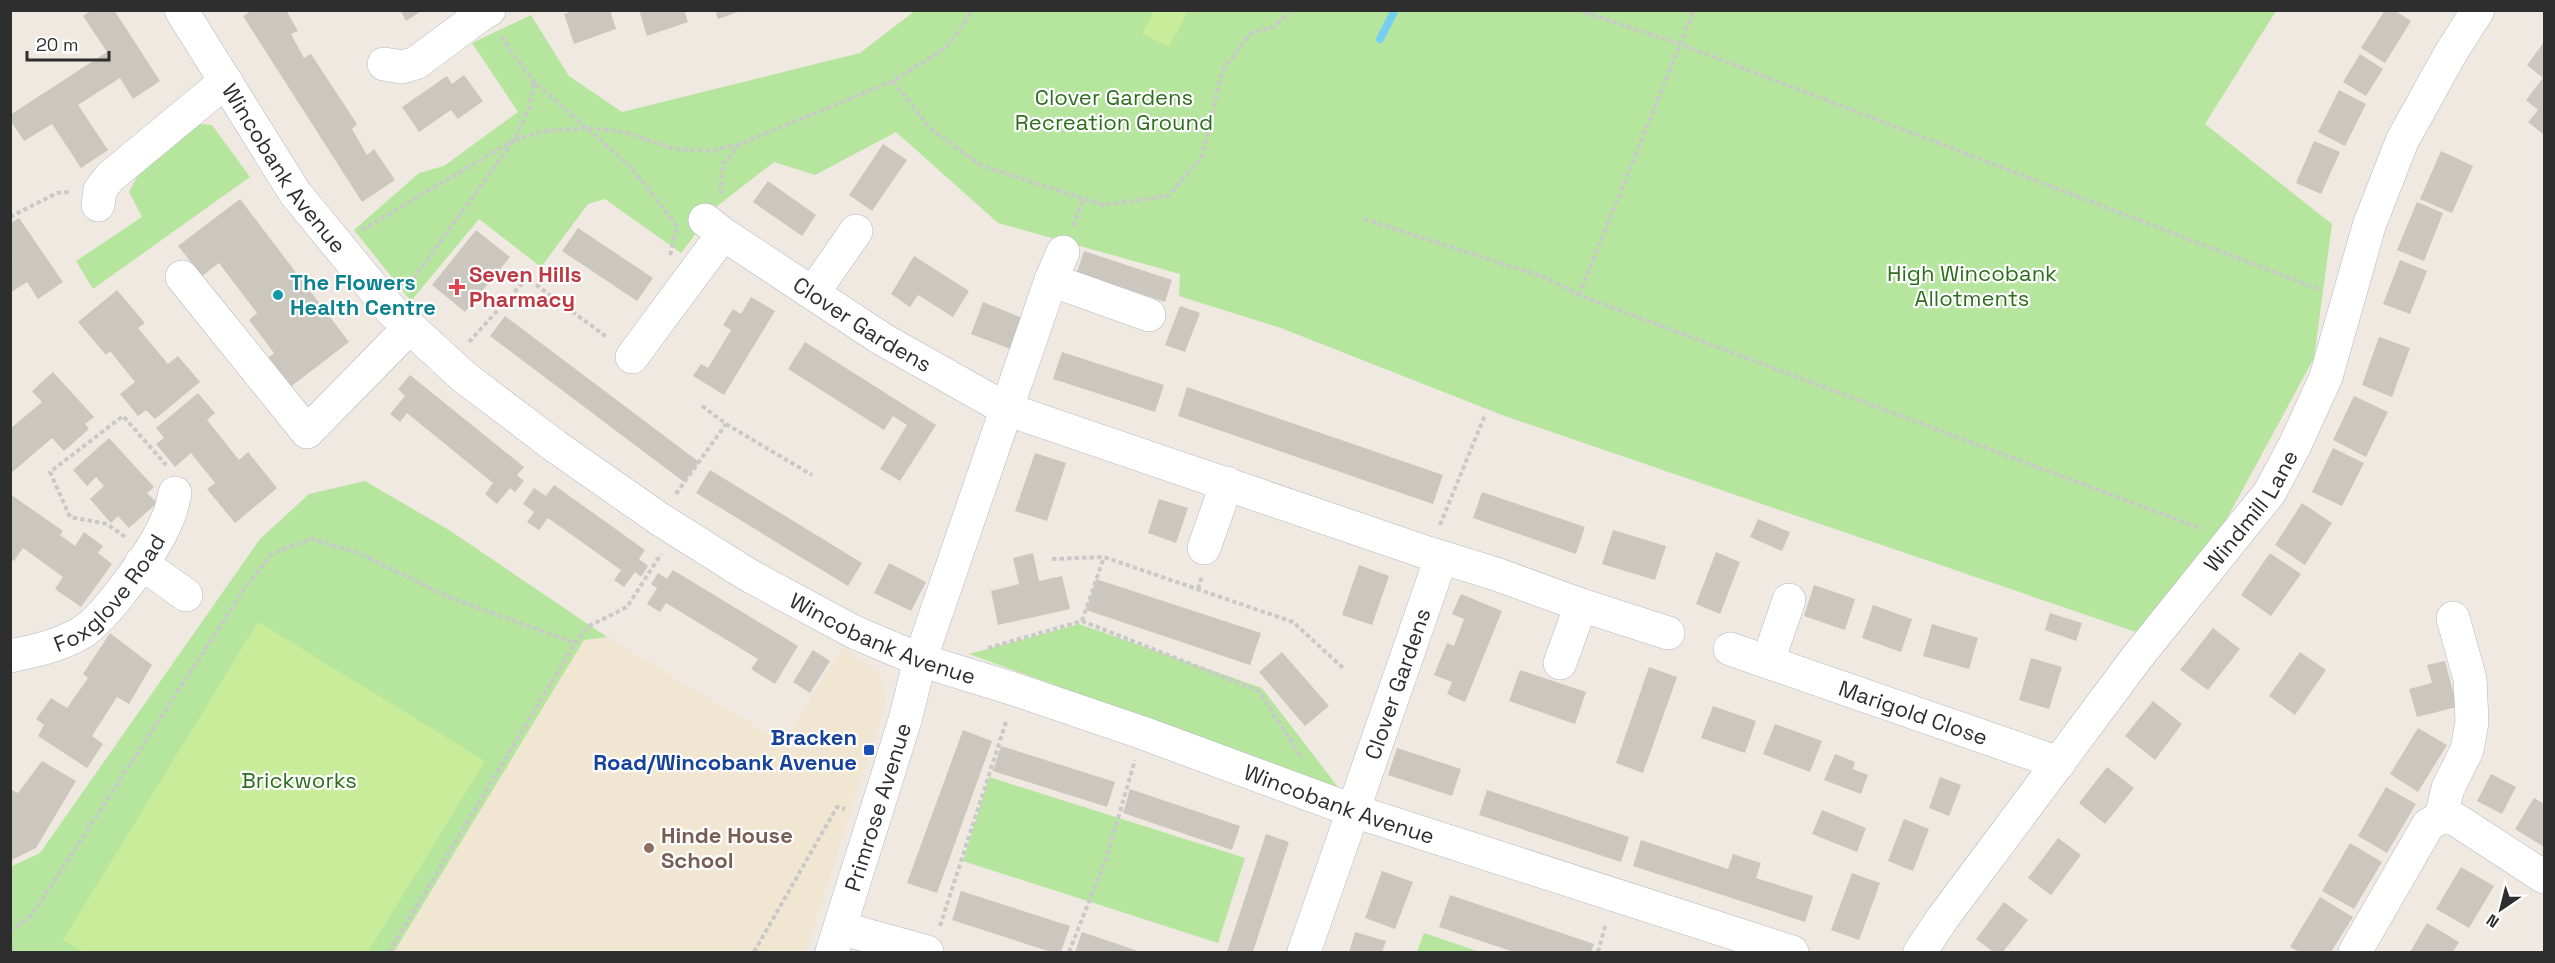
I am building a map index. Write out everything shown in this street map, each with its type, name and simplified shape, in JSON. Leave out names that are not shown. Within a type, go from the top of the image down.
[{"type":"street","name":"Wincobank Avenue","points":[[181,10],[295,193],[400,319],[450,364],[555,446],[667,524],[750,576],[844,627],[920,660],[1017,690],[1354,811],[1792,952]]},
{"type":"street","name":"Windmill Lane","points":[[1920,952],[1942,919],[2138,656],[2270,492],[2295,445],[2326,377],[2369,226],[2402,141],[2449,56],[2478,10]]},
{"type":"street","points":[[384,64],[402,67],[416,63],[484,11]]},
{"type":"street","points":[[99,198],[110,177],[226,81]]},
{"type":"street","points":[[632,357],[690,277],[714,227]]},
{"type":"street","name":"Clover Gardens","points":[[714,227],[882,339],[1006,409],[1668,633]]},
{"type":"street","points":[[813,293],[856,231]]},
{"type":"street","points":[[920,660],[1057,266],[1149,315]]},
{"type":"street","points":[[182,277],[307,432],[400,319]]},
{"type":"street","points":[[1204,548],[1227,483]]},
{"type":"street","name":"Foxglove Road","points":[[10,656],[54,645],[81,633],[99,619],[144,558],[167,520],[175,493]]},
{"type":"street","name":"Clover Gardens","points":[[1354,811],[1435,555]]},
{"type":"street","points":[[144,558],[186,595]]},
{"type":"street","points":[[1768,661],[1790,600]]},
{"type":"street","points":[[1560,663],[1581,605]]},
{"type":"street","points":[[2441,817],[2448,788],[2468,750],[2472,722],[2470,679],[2453,618]]},
{"type":"street","name":"Marigold Close","points":[[1730,649],[2059,763]]},
{"type":"street","name":"Primrose Avenue","points":[[836,940],[905,720],[920,660]]},
{"type":"street","points":[[1304,952],[1354,811]]},
{"type":"street","points":[[2355,952],[2428,825],[2441,817],[2455,819],[2544,877]]},
{"type":"street","points":[[836,940],[933,941]]},
{"type":"path","points":[[336,245],[514,140],[544,131],[587,128],[625,132],[674,149],[709,151],[740,144],[893,81],[946,48],[973,10]]},
{"type":"path","points":[[893,81],[930,128],[980,165],[1103,206],[1168,196],[1202,158],[1222,72],[1251,33],[1274,27],[1290,10]]},
{"type":"path","points":[[1577,10],[1680,44],[2323,290],[2348,302]]},
{"type":"path","points":[[1579,295],[1694,10]]},
{"type":"path","points":[[484,11],[534,82],[630,166],[677,226],[670,250],[671,261],[676,268],[690,277]]},
{"type":"path","points":[[400,319],[514,140],[529,108],[534,82]]},
{"type":"path","points":[[714,227],[723,164],[740,144]]},
{"type":"path","points":[[10,217],[57,193],[99,198]]},
{"type":"path","points":[[1364,219],[1547,278],[1579,295],[2231,539]]},
{"type":"path","points":[[450,364],[527,278],[632,357]]},
{"type":"path","points":[[702,406],[726,424],[812,476]]},
{"type":"path","points":[[1435,555],[1485,415]]},
{"type":"path","points":[[144,558],[107,524],[70,517],[50,472],[123,416],[175,476],[175,493]]},
{"type":"path","points":[[389,952],[575,643],[590,626],[627,607],[667,524],[726,424]]},
{"type":"path","points":[[10,931],[32,915],[50,890],[247,585],[273,553],[312,539],[359,553],[446,596],[575,643]]},
{"type":"path","points":[[1083,621],[1104,557]]},
{"type":"path","points":[[1052,559],[1104,557],[1293,622],[1343,669]]},
{"type":"path","points":[[980,651],[1083,621],[1259,691],[1305,762]]},
{"type":"path","points":[[933,941],[1017,690]]},
{"type":"path","points":[[1069,952],[1107,856],[1143,734]]},
{"type":"path","points":[[754,952],[837,807],[875,818]]},
{"type":"path","points":[[10,947],[14,952]]},
{"type":"shaded area","name":"Hinde House School","points":[[607,637],[783,743],[843,647],[882,676],[885,704],[806,952],[394,952],[584,640]]},
{"type":"green space","name":"High Wincobank Allotments","points":[[916,10],[2276,11],[2205,124],[2332,224],[2314,358],[2225,522],[2136,632],[1502,415],[1281,328],[1179,296],[1180,274],[998,223],[896,132],[815,175],[774,162],[716,207],[681,253],[605,199],[588,204],[541,267],[479,219],[411,301],[354,230],[419,173],[444,166],[518,112],[472,43],[531,15],[569,76],[622,112],[860,53]]},
{"type":"green space","points":[[1154,11],[1188,11],[1169,47],[1142,33]]},
{"type":"green space","points":[[200,124],[212,125],[250,177],[93,289],[76,261],[142,217],[129,192],[138,175]]},
{"type":"green space","name":"Brickworks","points":[[365,481],[449,530],[607,637],[584,640],[394,952],[11,952],[10,867],[40,853],[260,539],[309,494]]},
{"type":"green space","points":[[258,622],[485,761],[368,952],[83,952],[63,940]]},
{"type":"green space","points":[[1079,624],[1262,688],[1338,787],[969,654]]},
{"type":"green space","points":[[989,777],[1245,858],[1218,943],[963,861]]},
{"type":"green space","points":[[1424,933],[1480,952],[1417,952]]},
{"type":"building","points":[[91,10],[114,10],[160,81],[133,99],[120,78],[78,105],[108,150],[81,168],[52,124],[24,141],[10,120],[10,115],[107,52],[83,16]]},
{"type":"building","points":[[253,10],[286,10],[298,31],[291,34],[304,58],[311,54],[357,124],[352,129],[367,155],[374,149],[395,180],[362,202],[243,16]]},
{"type":"building","points":[[400,10],[423,10],[406,21]]},
{"type":"building","points":[[575,10],[610,10],[616,29],[574,44],[564,14]]},
{"type":"building","points":[[639,10],[684,10],[688,22],[647,36]]},
{"type":"building","points":[[715,10],[741,10],[741,11],[718,19]]},
{"type":"building","points":[[2385,10],[2394,10],[2411,21],[2385,63],[2361,48]]},
{"type":"building","points":[[2544,42],[2544,135],[2528,122],[2538,110],[2526,100],[2543,78],[2527,65]]},
{"type":"building","points":[[2360,54],[2383,69],[2366,96],[2343,82]]},
{"type":"building","points":[[464,75],[483,101],[458,119],[451,110],[419,132],[402,107],[447,76],[452,84]]},
{"type":"building","points":[[2339,90],[2366,104],[2345,146],[2318,132]]},
{"type":"building","points":[[2314,141],[2340,152],[2321,194],[2296,183]]},
{"type":"building","points":[[883,144],[907,160],[872,211],[849,195]]},
{"type":"building","points":[[2441,151],[2473,166],[2452,213],[2420,199]]},
{"type":"building","points":[[768,181],[816,215],[802,236],[753,202]]},
{"type":"building","name":"The Flowers Health Centre","points":[[240,199],[349,342],[289,388],[267,359],[274,353],[249,320],[257,313],[219,263],[202,276],[178,246]]},
{"type":"building","points":[[2417,202],[2443,213],[2424,261],[2397,250]]},
{"type":"building","points":[[19,218],[63,282],[38,299],[27,282],[10,293],[10,260],[13,259],[10,256],[10,224]]},
{"type":"building","points":[[578,228],[653,278],[637,301],[562,251]]},
{"type":"building","points":[[476,230],[510,257],[465,312],[432,285]]},
{"type":"building","points":[[1084,251],[1172,280],[1165,302],[1077,272]]},
{"type":"building","points":[[914,256],[969,291],[953,317],[918,295],[910,307],[891,294]]},
{"type":"building","points":[[2400,260],[2427,271],[2410,314],[2383,304]]},
{"type":"building","points":[[117,290],[145,323],[138,328],[168,364],[178,356],[200,382],[155,419],[146,410],[138,416],[120,394],[135,382],[110,351],[106,355],[78,322]]},
{"type":"building","points":[[751,297],[775,311],[724,395],[693,376],[701,364],[708,368],[731,330],[723,325],[733,309],[741,314]]},
{"type":"building","points":[[983,302],[1025,319],[1013,350],[971,334]]},
{"type":"building","points":[[1180,306],[1200,313],[1185,352],[1165,345]]},
{"type":"building","points":[[505,316],[699,462],[684,482],[490,336]]},
{"type":"building","points":[[2379,337],[2410,348],[2392,397],[2362,385]]},
{"type":"building","points":[[805,342],[936,425],[900,481],[880,469],[907,425],[893,416],[884,430],[788,369]]},
{"type":"building","points":[[1062,352],[1164,385],[1155,412],[1053,379]]},
{"type":"building","points":[[53,372],[94,417],[85,424],[89,429],[64,451],[52,438],[10,474],[10,429],[42,402],[32,391]]},
{"type":"building","points":[[410,375],[524,467],[517,475],[524,481],[515,492],[510,488],[497,504],[485,494],[493,483],[407,413],[400,422],[390,414],[405,396],[398,389]]},
{"type":"building","points":[[1187,387],[1443,475],[1433,504],[1178,416]]},
{"type":"building","points":[[198,393],[215,413],[207,420],[239,460],[248,452],[277,488],[235,523],[207,489],[215,483],[191,453],[175,467],[156,444],[164,438],[156,428]]},
{"type":"building","points":[[2354,396],[2388,412],[2366,457],[2333,440]]},
{"type":"building","points":[[109,438],[154,487],[147,493],[157,503],[129,528],[118,516],[111,523],[90,499],[104,486],[96,477],[87,486],[73,470]]},
{"type":"building","points":[[2333,448],[2364,463],[2342,506],[2312,492]]},
{"type":"building","points":[[1035,453],[1066,463],[1047,521],[1015,511]]},
{"type":"building","points":[[710,470],[862,563],[848,586],[696,493]]},
{"type":"building","points":[[554,485],[645,550],[639,559],[648,566],[641,577],[635,572],[624,587],[614,580],[621,570],[548,518],[539,530],[527,522],[534,512],[523,504],[534,488],[546,496]]},
{"type":"building","points":[[1482,492],[1585,527],[1576,554],[1473,518]]},
{"type":"building","points":[[10,494],[63,531],[60,535],[75,546],[84,532],[103,546],[98,553],[112,564],[81,607],[55,589],[63,577],[23,548],[14,561],[10,559]]},
{"type":"building","points":[[1159,499],[1188,508],[1176,543],[1148,533]]},
{"type":"building","points":[[2302,503],[2332,523],[2305,565],[2275,545]]},
{"type":"building","points":[[1758,519],[1790,532],[1782,551],[1750,537]]},
{"type":"building","points":[[1613,530],[1666,546],[1655,580],[1602,564]]},
{"type":"building","points":[[1716,552],[1740,562],[1720,614],[1696,604]]},
{"type":"building","points":[[1033,553],[1039,581],[1062,576],[1070,609],[998,625],[991,591],[1019,584],[1013,558]]},
{"type":"building","points":[[2270,553],[2301,574],[2271,616],[2241,595]]},
{"type":"building","points":[[889,563],[926,582],[911,611],[874,593]]},
{"type":"building","points":[[1359,565],[1389,576],[1372,625],[1342,615]]},
{"type":"building","points":[[673,570],[798,646],[775,684],[751,669],[758,659],[666,603],[660,612],[647,604],[657,588],[651,584],[658,573],[667,579]]},
{"type":"building","points":[[1096,579],[1261,633],[1250,665],[1086,610]]},
{"type":"building","points":[[1814,585],[1855,599],[1845,630],[1804,616]]},
{"type":"building","points":[[1461,594],[1502,611],[1465,702],[1447,694],[1452,682],[1434,675],[1447,643],[1454,646],[1464,619],[1452,614]]},
{"type":"building","points":[[1873,605],[1912,619],[1901,652],[1862,638]]},
{"type":"building","points":[[2050,613],[2082,623],[2076,641],[2045,630]]},
{"type":"building","points":[[1932,624],[1978,638],[1969,669],[1923,656]]},
{"type":"building","points":[[2213,628],[2240,649],[2208,690],[2180,670]]},
{"type":"building","points":[[110,633],[152,665],[129,704],[117,697],[92,736],[103,744],[87,768],[38,736],[44,725],[36,719],[51,698],[67,708],[88,678],[83,674]]},
{"type":"building","points":[[813,650],[830,661],[810,693],[793,682]]},
{"type":"building","points":[[1282,652],[1329,706],[1305,726],[1259,672]]},
{"type":"building","points":[[2300,652],[2326,670],[2295,715],[2269,696]]},
{"type":"building","points":[[2031,658],[2062,667],[2049,709],[2019,700]]},
{"type":"building","points":[[2445,661],[2457,707],[2417,717],[2409,689],[2432,683],[2427,665]]},
{"type":"building","points":[[1649,667],[1677,677],[1643,773],[1616,763]]},
{"type":"building","points":[[1520,670],[1586,692],[1575,724],[1509,701]]},
{"type":"building","points":[[2153,701],[2182,724],[2155,760],[2125,736]]},
{"type":"building","points":[[1713,706],[1756,721],[1745,753],[1701,738]]},
{"type":"building","points":[[1775,724],[1822,741],[1810,772],[1763,754]]},
{"type":"building","points":[[2418,728],[2447,745],[2418,792],[2390,774]]},
{"type":"building","points":[[963,730],[992,741],[937,893],[907,883]]},
{"type":"building","points":[[1001,746],[1115,782],[1107,807],[993,771]]},
{"type":"building","points":[[1397,748],[1461,769],[1452,796],[1388,775]]},
{"type":"building","points":[[1835,754],[1855,762],[1853,769],[1868,775],[1861,794],[1824,780]]},
{"type":"building","points":[[42,761],[76,781],[36,848],[10,861],[10,789],[18,793]]},
{"type":"building","points":[[2107,767],[2134,788],[2105,824],[2079,803]]},
{"type":"building","points":[[2491,774],[2516,787],[2502,814],[2477,801]]},
{"type":"building","points":[[1940,777],[1961,785],[1949,816],[1929,808]]},
{"type":"building","points":[[2386,787],[2416,804],[2387,853],[2358,836]]},
{"type":"building","points":[[1130,789],[1240,826],[1232,850],[1123,813]]},
{"type":"building","points":[[1487,790],[1629,837],[1621,862],[1479,815]]},
{"type":"building","points":[[2534,798],[2544,804],[2544,847],[2515,829]]},
{"type":"building","points":[[1822,810],[1866,828],[1857,852],[1812,834]]},
{"type":"building","points":[[1904,819],[1929,829],[1913,871],[1888,861]]},
{"type":"building","points":[[1266,834],[1289,842],[1253,952],[1227,952]]},
{"type":"building","points":[[2058,838],[2081,855],[2051,895],[2028,878]]},
{"type":"building","points":[[1641,840],[1728,869],[1733,854],[1761,863],[1756,878],[1813,896],[1805,922],[1633,866]]},
{"type":"building","points":[[2350,843],[2382,862],[2354,909],[2322,891]]},
{"type":"building","points":[[2461,867],[2494,886],[2469,928],[2436,909]]},
{"type":"building","points":[[1382,871],[1413,882],[1395,929],[1365,918]]},
{"type":"building","points":[[1852,873],[1880,883],[1859,940],[1831,930]]},
{"type":"building","points":[[961,891],[1070,926],[1061,952],[1051,952],[952,920]]},
{"type":"building","points":[[1450,895],[1594,944],[1591,952],[1514,952],[1439,927]]},
{"type":"building","points":[[2320,897],[2353,917],[2331,952],[2300,952],[2290,947]]},
{"type":"building","points":[[2004,902],[2028,920],[2003,952],[1993,952],[1976,939]]},
{"type":"building","points":[[2427,923],[2459,942],[2453,952],[2410,952]]},
{"type":"building","points":[[1082,932],[1135,950],[1141,952],[1075,952]]},
{"type":"building","points":[[1355,932],[1386,941],[1382,952],[1349,952]]},
{"type":"waterway","points":[[1380,39],[1395,10]]},
{"type":"place","name":"Seven Hills Pharmacy","points":[[457,287]]},
{"type":"place","name":"The Flowers Health Centre","points":[[278,295]]},
{"type":"place","name":"Bracken Road/Wincobank Avenue","points":[[869,750]]},
{"type":"place","name":"Hinde House School","points":[[649,848]]},
{"type":"park label","name":"Clover Gardens Recreation Ground","points":[[1114,110]]}]
